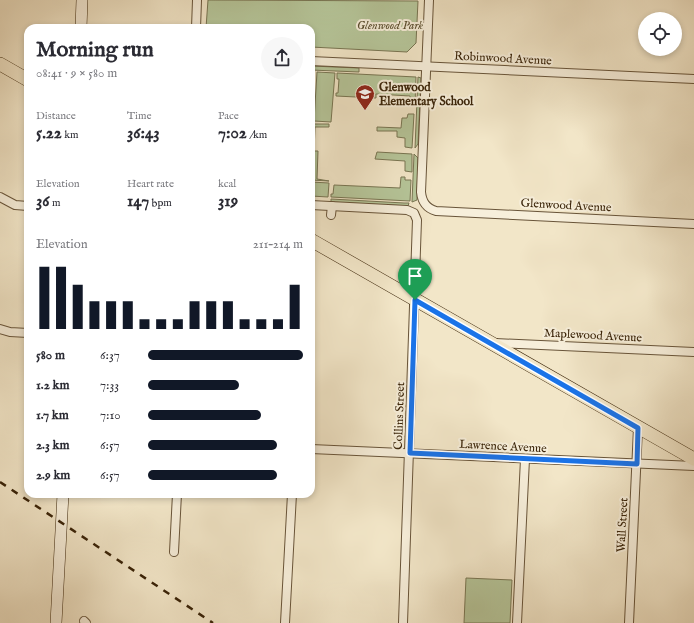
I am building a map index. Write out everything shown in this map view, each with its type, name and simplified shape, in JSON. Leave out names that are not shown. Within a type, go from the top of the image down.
[{"type":"main road","points":[[80,24],[82,0]]},
{"type":"main road","points":[[0,64],[24,78]]},
{"type":"main road","points":[[315,241],[326,244],[415,300],[694,459]]},
{"type":"main road","points":[[56,623],[63,498]]},
{"type":"street","points":[[196,24],[197,0]]},
{"type":"street","points":[[426,66],[429,0]]},
{"type":"street","name":"Robinwood Avenue","points":[[315,61],[694,79]]},
{"type":"street","name":"Glenwood Avenue","points":[[426,66],[421,196],[426,206],[436,211],[694,224]]},
{"type":"street","points":[[0,197],[15,205],[24,206]]},
{"type":"street","points":[[315,205],[332,206],[331,215]]},
{"type":"street","name":"Collins Street","points":[[332,206],[411,211],[416,216],[418,225],[402,623]]},
{"type":"street","points":[[0,329],[10,332],[24,333]]},
{"type":"street","name":"Maplewood Avenue","points":[[490,343],[694,352]]},
{"type":"street","name":"Wall Street","points":[[629,623],[638,428]]},
{"type":"street","name":"Lawrence Avenue","points":[[315,449],[694,466]]},
{"type":"street","points":[[517,623],[525,459]]},
{"type":"street","points":[[174,552],[177,498]]},
{"type":"street","points":[[285,623],[292,498]]},
{"type":"green space","name":"Glenwood Park","points":[[208,0],[418,1],[416,43],[407,52],[315,47],[315,24],[206,24]]},
{"type":"green space","points":[[315,66],[359,68],[359,72],[315,70]]},
{"type":"green space","points":[[317,72],[335,73],[331,122],[315,121]]},
{"type":"green space","points":[[337,73],[416,77],[415,104],[410,104],[410,96],[376,94],[376,98],[336,96],[336,93],[338,93],[339,79],[337,79]]},
{"type":"green space","points":[[418,77],[421,78],[418,144],[415,148]]},
{"type":"green space","points":[[408,114],[414,114],[412,148],[405,147],[405,138],[397,137],[397,131],[377,131],[377,127],[401,128],[402,118],[407,118]]},
{"type":"green space","points":[[315,124],[329,124],[329,127],[315,127]]},
{"type":"green space","points":[[315,151],[318,151],[317,179],[329,181],[315,180]]},
{"type":"green space","points":[[377,152],[412,154],[412,172],[405,171],[405,161],[375,159]]},
{"type":"green space","points":[[414,154],[418,158],[417,200],[412,202]]},
{"type":"green space","points":[[401,177],[405,177],[405,180],[411,180],[410,201],[331,197],[331,194],[333,194],[334,185],[400,188]]},
{"type":"green space","points":[[315,182],[329,183],[328,197],[315,196]]},
{"type":"green space","points":[[331,199],[409,203],[408,206],[331,202]]},
{"type":"green space","points":[[466,578],[512,580],[510,623],[464,623]]},
{"type":"railway","points":[[0,482],[24,498]]},
{"type":"railway","points":[[24,498],[213,623]]},
{"type":"place","name":"Glenwood Elementary School","points":[[365,111]]},
{"type":"route","points":[[415,300],[638,428],[637,464],[410,453],[415,300]]}]
